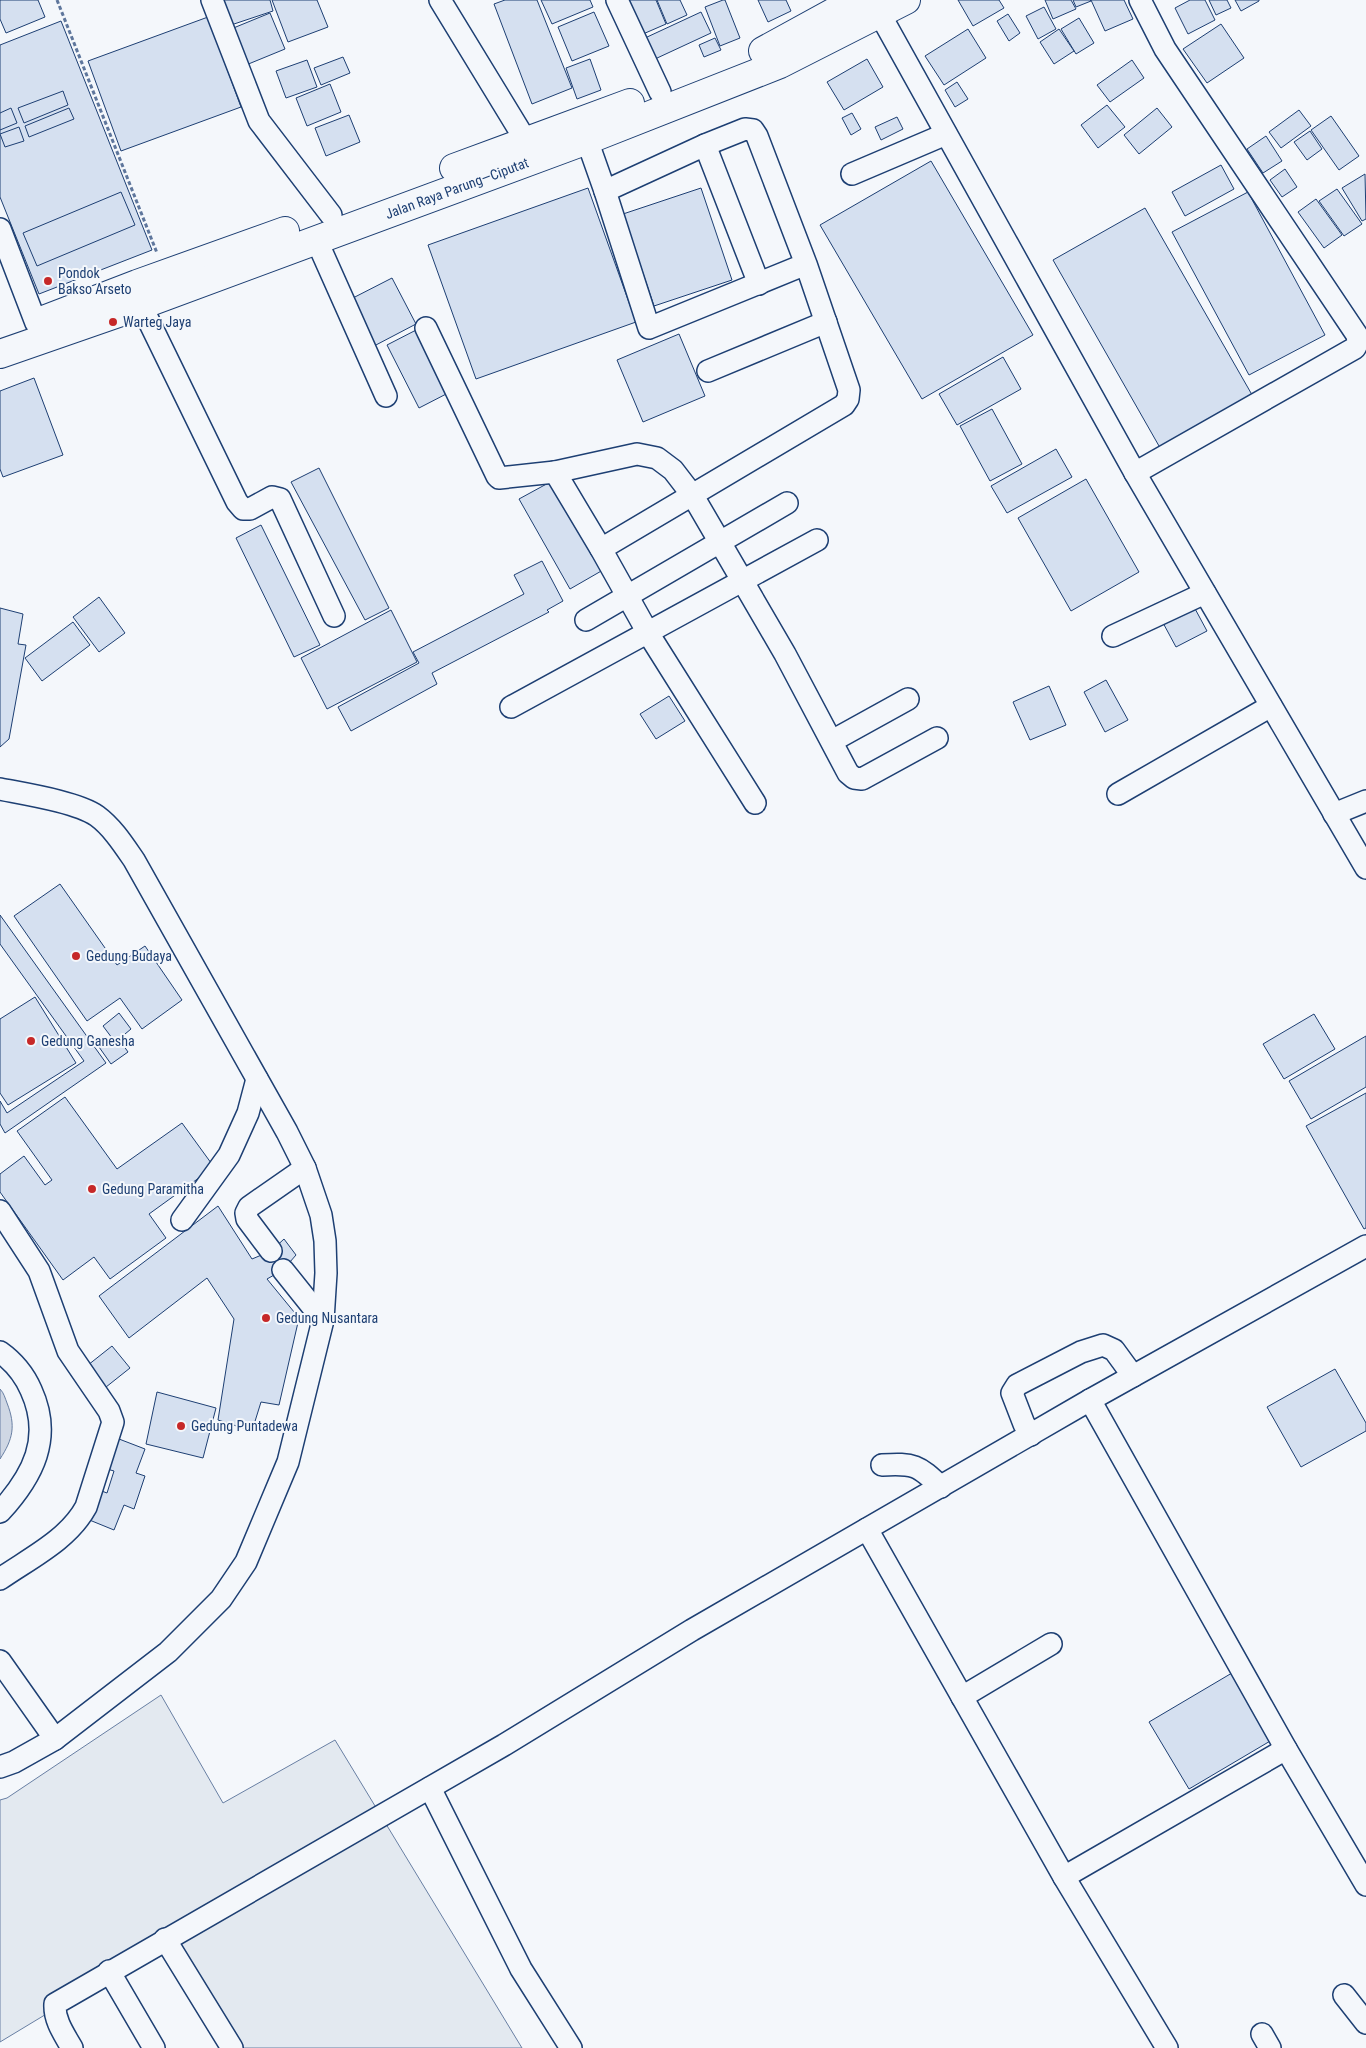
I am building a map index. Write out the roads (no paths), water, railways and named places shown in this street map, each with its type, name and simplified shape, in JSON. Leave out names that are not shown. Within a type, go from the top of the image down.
[{"type":"highway","name":"Jalan Raya Parung—Ciputat","points":[[0,335],[165,273],[331,215],[773,48],[856,0]]},
{"type":"highway","name":"Jalan Raya Parung—Ciputat","points":[[0,354],[141,305],[587,140],[780,64],[875,8],[906,0]]},
{"type":"street","points":[[212,0],[259,121],[331,215]]},
{"type":"street","points":[[440,0],[526,141]]},
{"type":"street","points":[[617,0],[660,92]]},
{"type":"street","points":[[1135,473],[1355,348],[1358,342],[1357,335],[1165,49],[1140,0]]},
{"type":"street","points":[[875,8],[1135,473],[1366,868]]},
{"type":"street","points":[[602,549],[844,405],[848,399],[849,390],[806,264],[757,136],[753,130],[745,129],[704,145],[605,191]]},
{"type":"street","points":[[852,174],[946,134]]},
{"type":"street","points":[[587,140],[649,328],[806,264]]},
{"type":"street","points":[[704,145],[759,284]]},
{"type":"street","points":[[0,229],[36,323]]},
{"type":"street","points":[[316,239],[386,396]]},
{"type":"street","points":[[141,305],[237,502],[243,509],[250,509],[272,496],[280,499],[334,616]]},
{"type":"street","points":[[708,371],[826,322]]},
{"type":"street","points":[[426,328],[497,476],[500,478],[555,472],[637,454],[657,458],[673,470],[693,496],[785,654],[848,773],[854,778],[862,779],[937,738]]},
{"type":"street","points":[[555,472],[602,549],[648,633],[755,803]]},
{"type":"street","points":[[586,620],[787,503]]},
{"type":"street","points":[[511,707],[817,540]]},
{"type":"street","points":[[1113,636],[1205,593]]},
{"type":"street","points":[[832,741],[908,699]]},
{"type":"street","points":[[1118,794],[1271,706]]},
{"type":"street","points":[[0,789],[73,806],[96,815],[111,829],[134,860],[305,1168],[320,1215],[326,1273],[323,1320],[288,1462],[246,1562],[221,1599],[168,1652],[54,1739],[14,1762],[0,1767]]},
{"type":"street","points":[[1334,814],[1366,801]]},
{"type":"street","points":[[182,1220],[229,1155],[248,1113],[257,1079]]},
{"type":"street","points":[[271,1252],[247,1219],[246,1213],[249,1207],[305,1168]]},
{"type":"street","points":[[0,1211],[39,1272],[68,1351],[109,1411],[113,1422],[86,1507],[79,1520],[60,1537],[0,1579]]},
{"type":"street","points":[[72,2048],[54,2012],[55,2004],[109,1971],[504,1745],[692,1630],[1090,1400],[1366,1246]]},
{"type":"street","points":[[283,1270],[323,1320]]},
{"type":"street","points":[[1031,1435],[1024,1424],[1012,1393],[1017,1385],[1082,1352],[1103,1345],[1114,1350],[1133,1376]]},
{"type":"street","points":[[0,1352],[9,1358],[24,1376],[40,1415],[40,1442],[33,1467],[21,1488],[0,1512]]},
{"type":"street","points":[[1090,1400],[1286,1749],[1366,1885]]},
{"type":"street","points":[[882,1465],[907,1464],[923,1470],[941,1487]]},
{"type":"street","points":[[867,1530],[1064,1877],[1167,2048]]},
{"type":"street","points":[[962,1697],[1051,1644]]},
{"type":"street","points":[[0,1661],[54,1739]]},
{"type":"street","points":[[1064,1877],[1286,1749]]},
{"type":"street","points":[[430,1788],[521,1969],[571,2048]]},
{"type":"street","points":[[165,1939],[232,2048]]},
{"type":"street","points":[[109,1971],[154,2048]]},
{"type":"street","points":[[1344,1994],[1366,2023]]},
{"type":"place","name":"Pondok Bakso Arseto","points":[[48,281]]},
{"type":"place","name":"Warteg Jaya","points":[[113,322]]},
{"type":"place","name":"Gedung Budaya","points":[[76,956]]},
{"type":"place","name":"Gedung Ganesha","points":[[31,1041]]},
{"type":"place","name":"Gedung Paramitha","points":[[92,1189]]},
{"type":"place","name":"Gedung Nusantara","points":[[266,1318]]},
{"type":"place","name":"Gedung Puntadewa","points":[[181,1426]]}]
